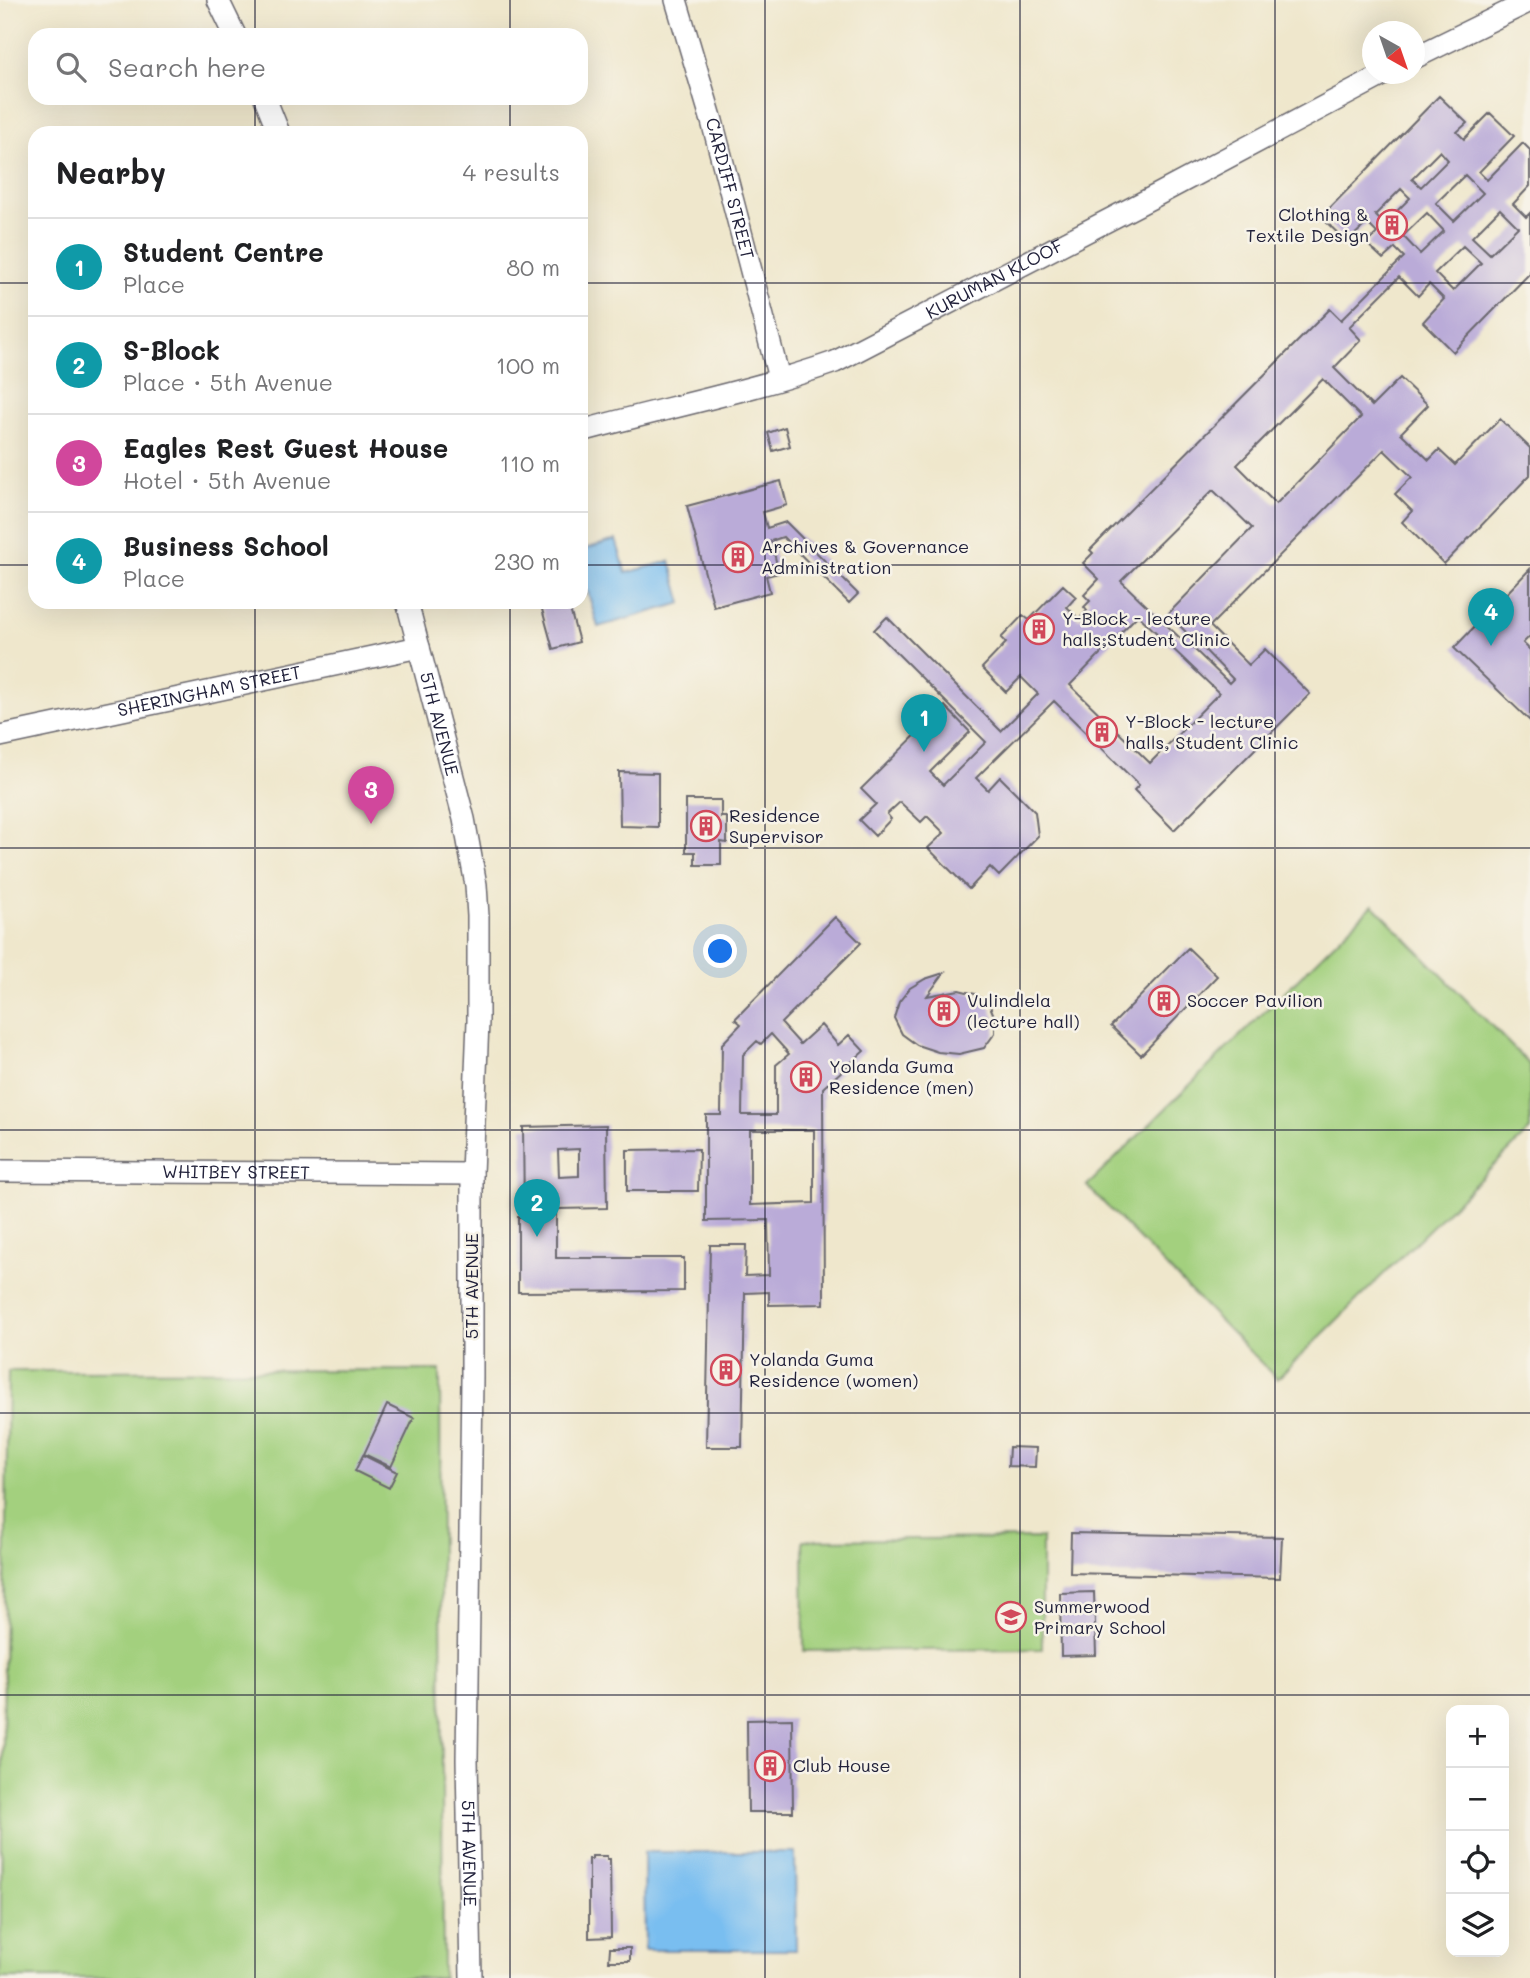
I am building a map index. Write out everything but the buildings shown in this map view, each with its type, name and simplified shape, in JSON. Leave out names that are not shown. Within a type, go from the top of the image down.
[{"type":"street","points":[[218,0],[232,28]]},
{"type":"street","name":"CARDIFF STREET","points":[[677,0],[712,121],[779,378]]},
{"type":"street","points":[[1425,53],[1530,1]]},
{"type":"street","name":"KURUMAN KLOOF","points":[[588,429],[835,362],[1366,84]]},
{"type":"street","points":[[268,105],[276,126]]},
{"type":"street","name":"5TH AVENUE","points":[[409,609],[464,820],[476,885],[478,916],[478,1021],[472,1174],[467,1759],[471,1978]]},
{"type":"street","name":"SHERINGHAM STREET","points":[[0,736],[419,647]]},
{"type":"street","name":"WHITBEY STREET","points":[[0,1171],[472,1174]]},
{"type":"green space","points":[[1373,905],[1530,1065],[1530,1130],[1277,1379],[1087,1186]]},
{"type":"green space","points":[[440,1370],[443,1978],[0,1978],[8,1371]]},
{"type":"green space","points":[[1042,1538],[1042,1649],[804,1651],[803,1540]]},
{"type":"water","points":[[616,540],[626,573],[670,561],[682,603],[598,627],[588,592],[588,548]]},
{"type":"water","points":[[644,1852],[795,1852],[796,1950],[645,1950]]},
{"type":"place","name":"Clothing & Textile Design","points":[[1392,225]]},
{"type":"place","name":"Archives & Governance Administration","points":[[738,557]]},
{"type":"place","name":"Y-Block - lecture halls;Student Clinic","points":[[1039,629]]},
{"type":"place","name":"Business School","points":[[1491,646]]},
{"type":"place","name":"Y-Block - lecture halls, Student Clinic","points":[[1102,732]]},
{"type":"place","name":"Student Centre","points":[[924,752]]},
{"type":"place","name":"Eagles Rest Guest House","points":[[371,824]]},
{"type":"place","name":"Residence Supervisor","points":[[706,826]]},
{"type":"place","name":"Soccer Pavilion","points":[[1164,1001]]},
{"type":"place","name":"Vulindlela (lecture hall)","points":[[944,1011]]},
{"type":"place","name":"Yolanda Guma Residence (men)","points":[[806,1077]]},
{"type":"place","name":"S-Block","points":[[537,1237]]},
{"type":"place","name":"Yolanda Guma Residence (women)","points":[[726,1370]]},
{"type":"place","name":"Summerwood Primary School","points":[[1011,1617]]},
{"type":"place","name":"Club House","points":[[770,1766]]}]
